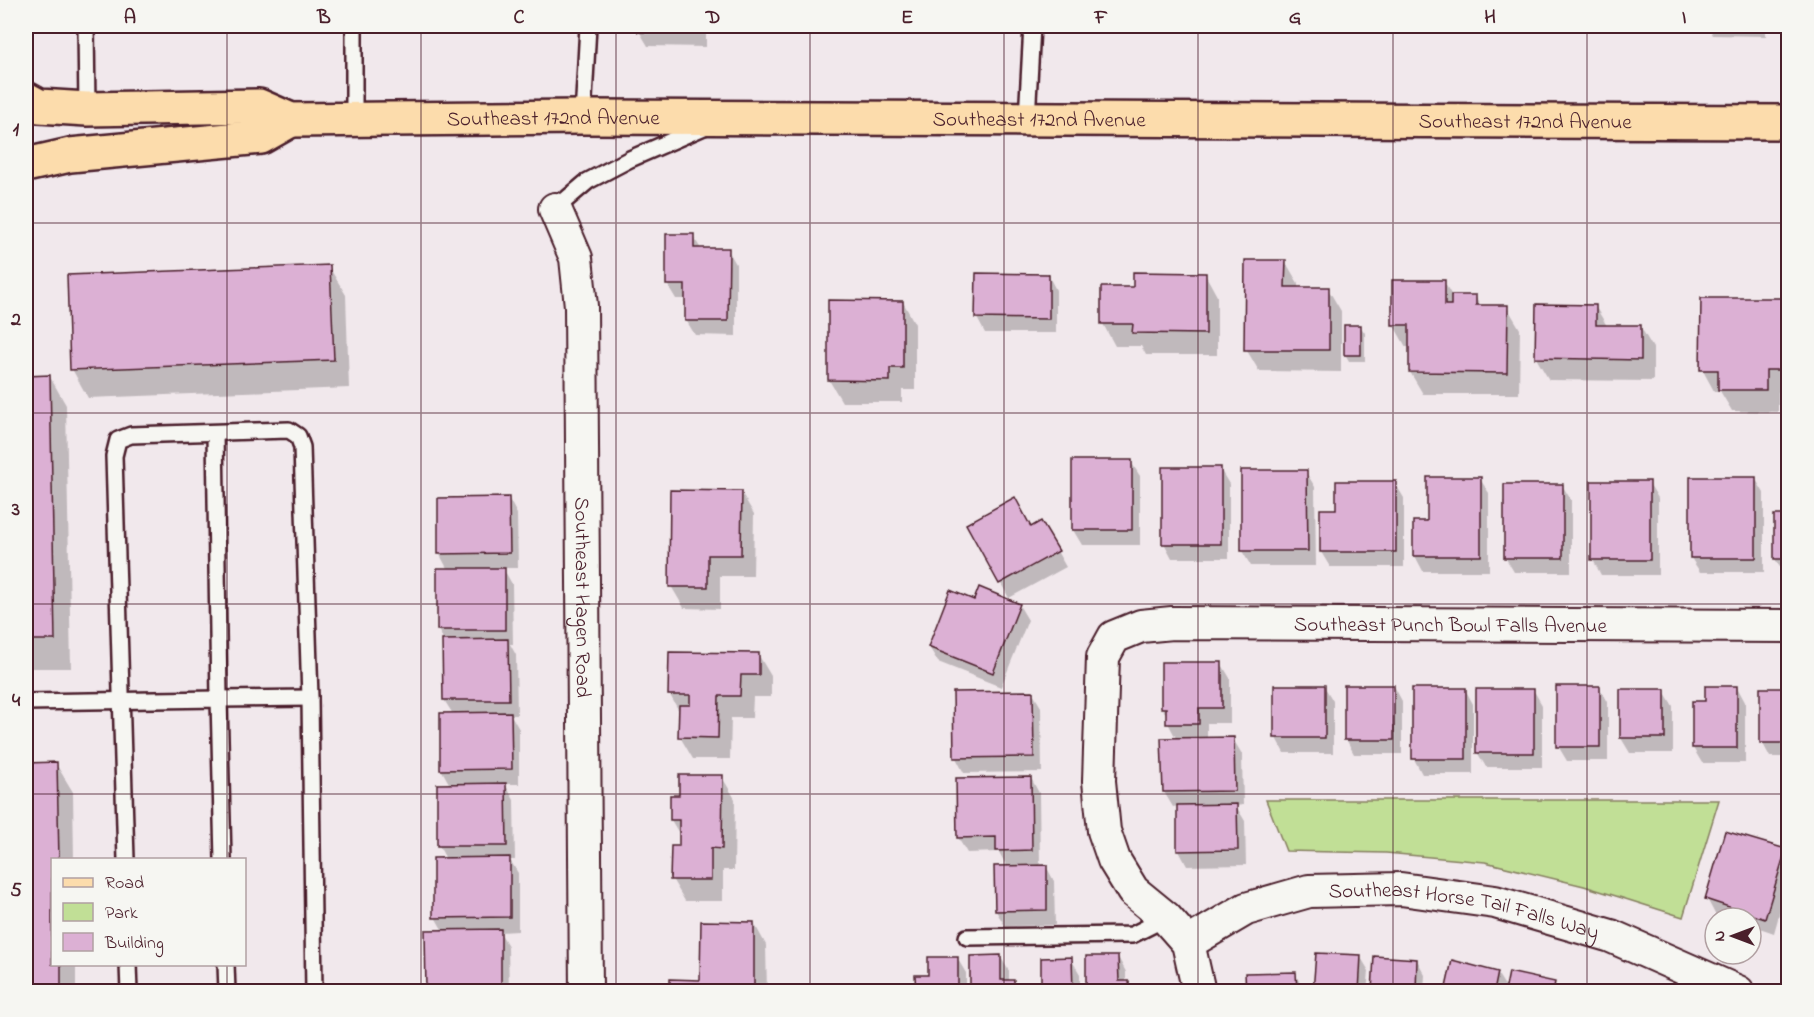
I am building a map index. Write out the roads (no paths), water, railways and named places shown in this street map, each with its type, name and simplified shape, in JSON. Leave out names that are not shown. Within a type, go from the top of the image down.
[{"type":"main road","name":"Southeast 172nd Avenue","points":[[26,99],[39,105],[87,109],[259,105],[291,120],[583,117],[1788,122]]},
{"type":"main road","name":"Southeast 172nd Avenue","points":[[26,165],[70,155],[261,137],[291,120]]},
{"type":"street","name":"Southeast Hagen Road","points":[[555,209],[576,258],[581,306],[586,992]]},
{"type":"street","name":"Southeast Punch Bowl Falls Avenue","points":[[1166,918],[1133,891],[1114,860],[1104,831],[1099,781],[1101,681],[1103,657],[1114,637],[1141,626],[1172,623],[1788,626]]},
{"type":"street","name":"Southeast Horse Tail Falls Way","points":[[1188,943],[1246,909],[1309,891],[1401,889],[1495,902],[1611,936],[1738,992]]},
{"type":"street","points":[[1166,918],[1188,943],[1199,992]]},
{"type":"lane","points":[[86,26],[87,109]]},
{"type":"lane","points":[[354,26],[354,120]]},
{"type":"lane","points":[[583,117],[588,26]]},
{"type":"lane","points":[[1027,119],[1032,26]]},
{"type":"lane","points":[[555,209],[588,181],[630,159],[727,118]]},
{"type":"lane","points":[[126,858],[114,456],[118,440],[131,435],[289,430],[298,436],[302,447],[310,698],[314,992]]},
{"type":"lane","points":[[215,433],[223,858]]},
{"type":"lane","points":[[26,702],[310,698]]},
{"type":"lane","points":[[967,937],[1132,935],[1166,918]]},
{"type":"lane","points":[[128,966],[129,992]]},
{"type":"lane","points":[[226,966],[227,992]]}]
